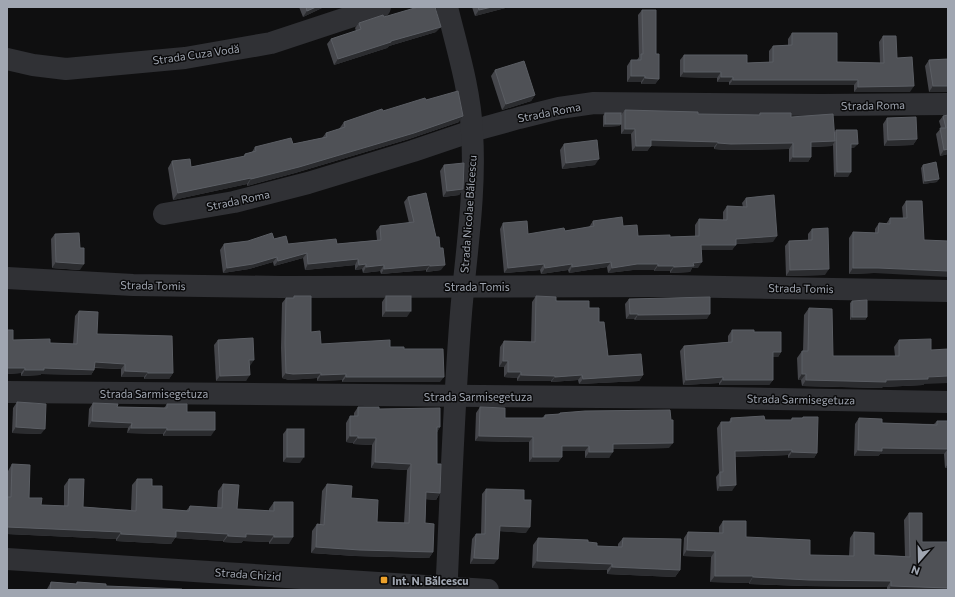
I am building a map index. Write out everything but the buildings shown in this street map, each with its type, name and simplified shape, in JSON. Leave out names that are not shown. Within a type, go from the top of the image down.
[{"type":"street","name":"Strada Cuza Vodă","points":[[7,59],[66,69],[185,58],[271,43],[380,7]]},
{"type":"street","name":"Strada Nicolae Bălcescu","points":[[445,589],[447,576],[455,396],[471,193],[472,131],[466,85],[447,7]]},
{"type":"street","name":"Strada Roma","points":[[164,214],[234,202],[308,183],[414,151],[472,131],[559,108],[594,103],[821,105],[948,104]]},
{"type":"street","name":"Strada Tomis","points":[[7,278],[133,285],[274,287],[670,286],[948,291]]},
{"type":"street","name":"Strada Sarmisegetuza","points":[[7,392],[712,398],[948,402]]},
{"type":"street","name":"Strada Chizid","points":[[7,559],[445,589],[488,590]]},
{"type":"place","name":"Int. N. Bălcescu","points":[[384,580]]}]
